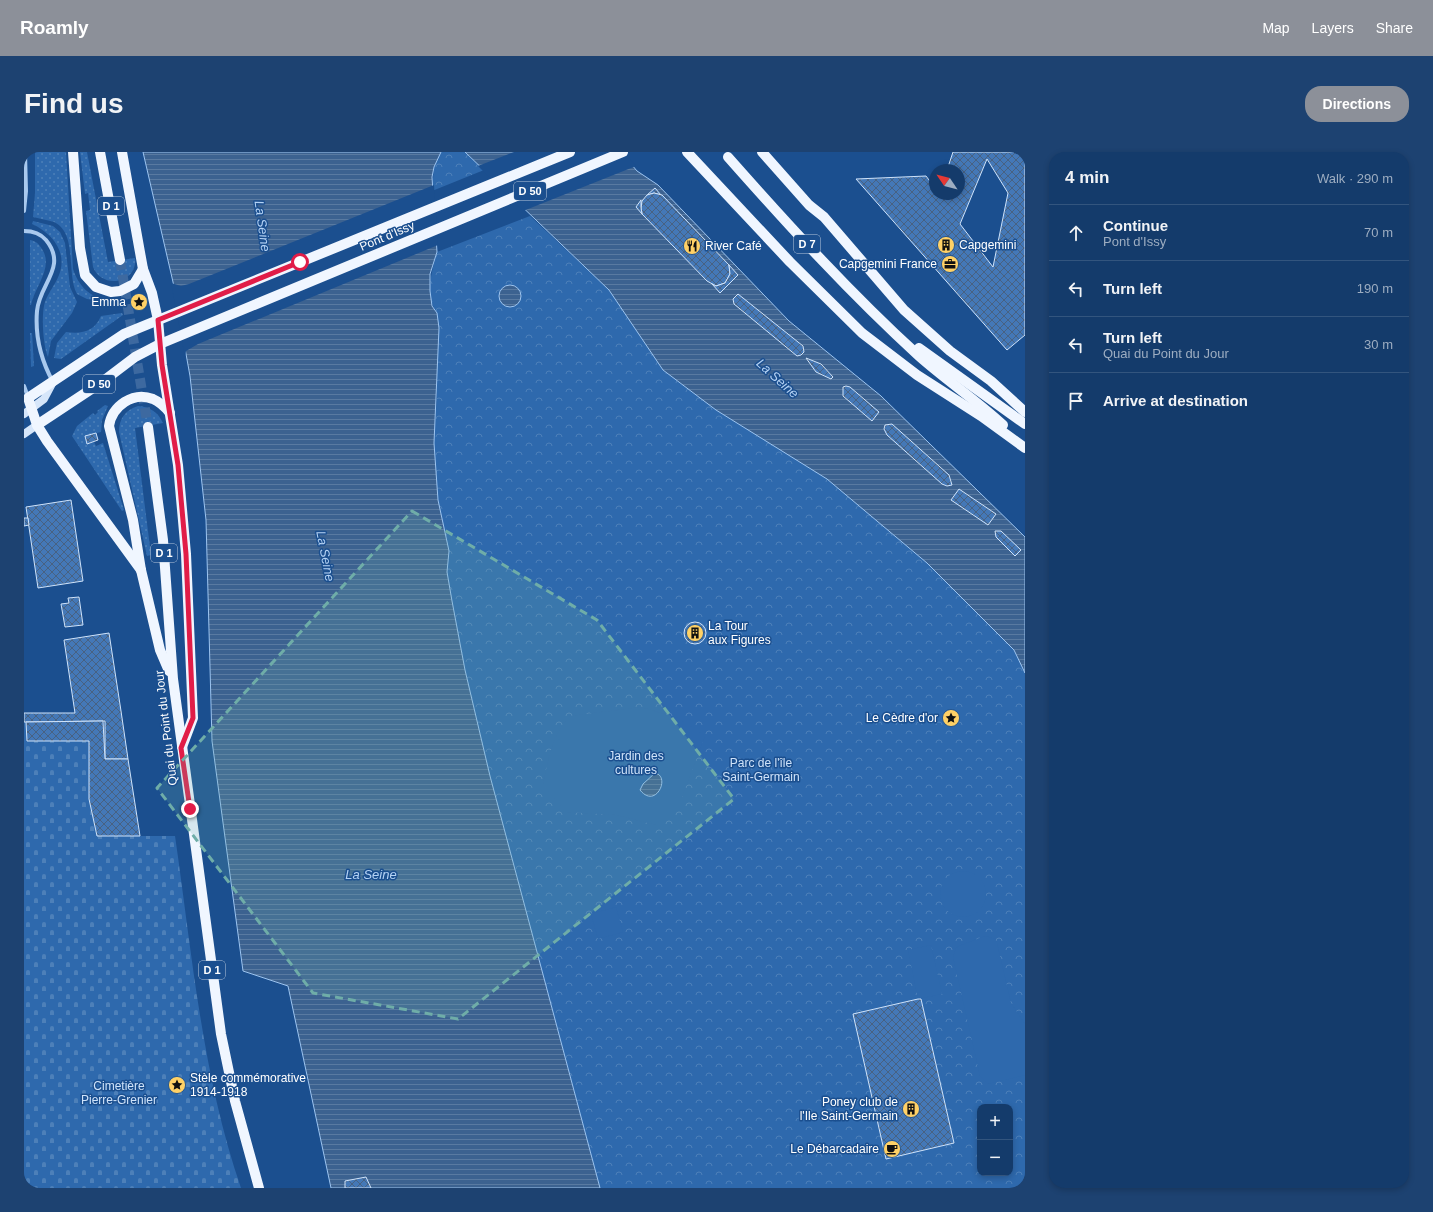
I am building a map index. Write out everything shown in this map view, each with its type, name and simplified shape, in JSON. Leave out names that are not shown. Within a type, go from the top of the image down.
[{"type":"main road","points":[[73,152],[80,248],[85,275],[96,288],[111,292],[120,291],[134,284],[143,269]]},
{"type":"main road","name":"D 1","points":[[100,152],[120,260]]},
{"type":"main road","points":[[122,152],[143,269],[152,293],[158,320],[160,344],[178,465],[186,554],[193,718],[181,748]]},
{"type":"main road","name":"Pont d'Issy","points":[[158,320],[570,152]]},
{"type":"main road","name":"Pont d'Issy","points":[[160,344],[624,152]]},
{"type":"main road","points":[[762,152],[809,205],[824,217],[904,310],[950,351],[991,381],[1025,412]]},
{"type":"main road","points":[[693,154],[790,262],[862,333],[917,375],[982,416],[1025,447]]},
{"type":"main road","name":"D 7","points":[[728,157],[790,226],[919,356],[985,408],[1025,447]]},
{"type":"main road","name":"D 50","points":[[27,405],[53,382],[124,334],[158,320]]},
{"type":"main road","name":"D 7","points":[[890,327],[1025,424]]},
{"type":"main road","name":"D 50","points":[[24,434],[102,382],[135,357],[160,344]]},
{"type":"main road","points":[[170,413],[160,403],[153,399],[133,398],[119,406],[110,422],[111,438],[134,520],[141,570],[160,650],[173,679]]},
{"type":"main road","points":[[27,405],[37,425],[141,570]]},
{"type":"main road","name":"Quai du Point du Jour","points":[[148,427],[163,540],[173,679],[181,748],[221,1034],[235,1101],[259,1188]]},
{"type":"street","points":[[24,211],[26,191],[25,152]]},
{"type":"street","points":[[24,231],[31,231],[42,236],[52,250],[55,260],[52,275],[40,297],[37,316],[41,356],[53,382]]},
{"type":"street","points":[[24,386],[27,405]]},
{"type":"highlighted area","points":[[412,511],[597,620],[734,799],[458,1019],[313,993],[157,788]]},
{"type":"green space","points":[[35,152],[66,152],[73,269],[81,285],[89,293],[106,300],[106,302],[87,299],[77,294],[72,276],[69,244],[66,235],[61,227],[54,222],[33,217],[35,193]]},
{"type":"green space","points":[[80,152],[87,152],[108,262],[135,258],[134,267],[131,273],[125,278],[111,281],[104,279],[93,267],[86,211],[90,210],[88,193],[85,194]]},
{"type":"green space","points":[[441,152],[465,152],[484,170],[432,191],[434,167]]},
{"type":"green space","name":"Parc de l'île Saint-Germain","points":[[530,216],[609,290],[663,370],[716,410],[827,479],[927,563],[1014,650],[1025,673],[1025,1188],[600,1188],[490,776],[465,670],[452,601],[447,572],[448,551],[438,500],[434,443],[437,394],[437,313],[431,298],[431,275],[437,252]]},
{"type":"green space","points":[[33,221],[53,226],[60,232],[65,243],[70,287],[77,302],[72,313],[51,341],[48,357],[44,338],[44,307],[46,299],[59,275],[61,259],[60,251],[52,238],[32,224]]},
{"type":"green space","points":[[30,240],[36,242],[41,247],[46,263],[45,270],[31,305],[30,305]]},
{"type":"green space","points":[[122,313],[123,315],[61,359],[54,358],[57,343],[66,332],[77,333],[87,331],[95,326],[101,316]]},
{"type":"green space","points":[[30,333],[32,333],[34,366],[31,367]]},
{"type":"green space","points":[[105,405],[108,406],[102,420],[101,432],[85,436],[87,444],[94,442],[96,446],[103,443],[124,510],[122,511],[72,436],[77,426],[93,413],[95,415],[98,412],[97,411]]},
{"type":"green space","points":[[138,406],[153,411],[159,416],[163,423],[135,428],[151,555],[147,556],[119,432],[120,423],[126,413]]},
{"type":"green space","name":"Jardin des cultures","points":[[641,707],[678,718],[705,736],[682,797],[655,825],[617,815],[566,812],[543,785],[552,748],[564,723],[570,716]]},
{"type":"green space","name":"Cimetière Pierre-Grenier","points":[[24,722],[89,741],[89,799],[97,836],[175,836],[207,1058],[228,1145],[241,1188],[24,1188]]},
{"type":"green space","points":[[958,871],[968,871],[980,877],[985,885],[985,903],[980,911],[972,916],[958,917],[950,914],[943,907],[940,899],[940,889],[943,881],[950,874]]},
{"type":"green space","points":[[616,907],[623,932],[598,939],[591,914]]},
{"type":"green space","points":[[985,936],[995,939],[997,943],[1011,1003],[1025,1024],[1025,1075],[988,1084],[980,1076],[953,957],[956,948],[959,946]]},
{"type":"green space","points":[[931,945],[942,994],[918,999],[908,950]]},
{"type":"water","name":"La Seine","points":[[143,152],[441,152],[434,167],[432,177],[437,252],[430,274],[430,291],[432,306],[437,313],[439,328],[434,443],[438,500],[449,551],[447,572],[465,670],[490,776],[600,1188],[331,1188],[288,986],[243,971],[212,741],[206,520],[190,376],[173,282]]},
{"type":"water","name":"La Seine","points":[[465,152],[621,152],[637,171],[658,185],[789,321],[881,396],[1025,537],[1025,673],[1014,650],[927,563],[827,479],[716,410],[663,370],[609,290]]},
{"type":"water","points":[[510,285],[518,288],[521,296],[518,304],[510,307],[502,304],[499,296],[502,288]]},
{"type":"water","points":[[655,773],[660,775],[662,780],[660,790],[651,796],[646,795],[640,790],[643,784]]},
{"type":"pier","points":[[514,152],[624,152],[636,166],[523,211],[478,166]]},
{"type":"pier","points":[[434,185],[438,245],[198,344],[186,351],[185,357],[171,283],[181,286],[189,284]]},
{"type":"building","name":"Capgemini","points":[[953,152],[1025,152],[1025,335],[1007,350],[856,179],[926,176],[929,180],[929,200],[965,200],[965,164],[949,164]],"holes":[[[987,159],[1008,193],[993,267],[960,224]]]},
{"type":"building","points":[[655,188],[661,195],[654,193],[647,195]]},
{"type":"building","name":"River Café","points":[[654,193],[662,195],[729,265],[730,274],[725,283],[716,286],[707,281],[642,214],[642,201],[647,195]]},
{"type":"building","points":[[641,200],[641,208],[642,214],[636,207]]},
{"type":"building","points":[[729,265],[738,275],[720,293],[712,284],[716,286],[725,283],[730,274]]},
{"type":"building","points":[[738,294],[803,346],[804,352],[797,356],[734,304],[733,299]]},
{"type":"building","points":[[806,358],[821,364],[833,377],[831,379],[816,372]]},
{"type":"building","points":[[843,387],[850,387],[879,412],[872,421],[843,396]]},
{"type":"building","points":[[892,424],[949,475],[952,485],[947,486],[942,484],[887,435],[884,429],[885,425]]},
{"type":"building","points":[[96,433],[98,440],[87,444],[85,436]]},
{"type":"building","points":[[959,489],[996,514],[988,525],[951,500]]},
{"type":"building","points":[[71,500],[83,581],[38,588],[26,507]]},
{"type":"building","points":[[24,518],[28,518],[29,525],[24,526]]},
{"type":"building","points":[[995,531],[1001,531],[1021,550],[1015,556],[996,537]]},
{"type":"building","points":[[79,597],[83,625],[65,627],[61,604],[69,603],[68,598]]},
{"type":"building","name":"La Tour aux Figures","points":[[695,622],[703,625],[706,633],[703,641],[695,644],[687,641],[684,633],[687,625]]},
{"type":"building","points":[[109,633],[128,759],[105,759],[105,721],[24,722],[24,713],[75,713],[64,640]]},
{"type":"building","points":[[103,721],[105,759],[128,759],[140,836],[97,836],[89,799],[89,741],[27,741],[26,722]]},
{"type":"building","name":"Poney club de l'Ile Saint-Germain","points":[[921,999],[954,1143],[886,1159],[853,1014]]},
{"type":"building","points":[[366,1177],[371,1188],[345,1188],[345,1181]]},
{"type":"tunnel","points":[[120,260],[148,427]]},
{"type":"place","name":"Capgemini","points":[[946,245]]},
{"type":"place","name":"River Café","points":[[692,246]]},
{"type":"place","name":"Capgemini France","points":[[950,264]]},
{"type":"place","name":"Emma","points":[[139,302]]},
{"type":"place","name":"La Tour aux Figures","points":[[695,633]]},
{"type":"place","name":"Le Cèdre d'or","points":[[951,718]]},
{"type":"place","name":"Stèle commémorative 1914-1918","points":[[177,1085]]},
{"type":"place","name":"Poney club de l'Ile Saint-Germain","points":[[911,1109]]},
{"type":"place","name":"Le Débarcadaire","points":[[892,1149]]},
{"type":"route","points":[[190,809],[181,748],[193,718],[186,554],[178,465],[162,365],[158,320],[300,262]]}]
